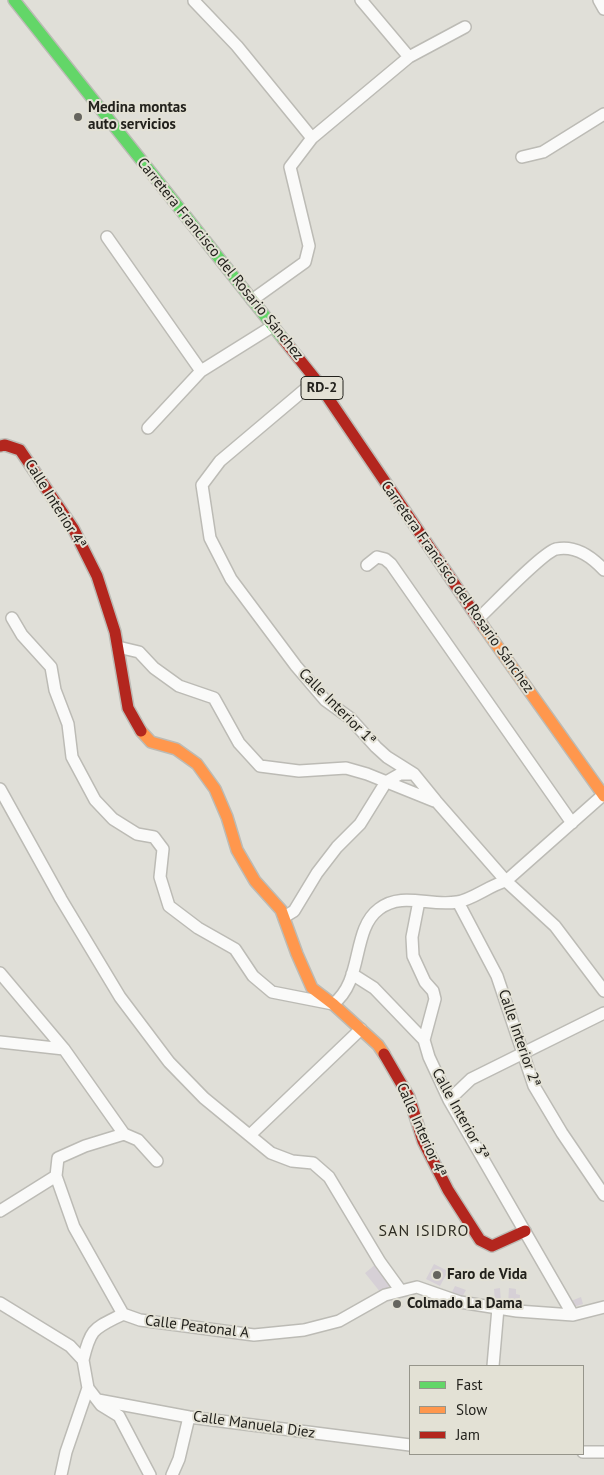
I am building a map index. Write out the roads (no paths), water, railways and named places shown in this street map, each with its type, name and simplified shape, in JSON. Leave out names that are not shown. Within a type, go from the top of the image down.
[{"type":"street","name":"Carretera Francisco del Rosario Sánchez","points":[[14,0],[316,380],[478,619],[604,796]]},
{"type":"street","points":[[361,0],[409,57]]},
{"type":"street","points":[[599,0],[604,9]]},
{"type":"street","points":[[194,1],[243,53],[312,138]]},
{"type":"street","points":[[252,300],[305,262],[309,246],[290,167],[312,138],[409,57],[465,27]]},
{"type":"street","points":[[522,157],[543,152],[604,114]]},
{"type":"street","points":[[107,238],[201,371]]},
{"type":"street","points":[[148,428],[201,371],[273,326]]},
{"type":"street","name":"Calle Interior 1ª","points":[[316,380],[220,461],[202,485],[210,538],[232,579],[296,666],[325,700],[350,718],[387,757],[414,774],[506,881],[555,926],[604,991]]},
{"type":"street","name":"Calle Interior 4ª","points":[[0,446],[5,445],[20,450],[73,528],[96,576],[115,632],[128,708],[140,728],[151,742],[176,749],[197,764],[215,789],[227,817],[237,850],[255,881],[281,910],[312,988],[333,1004],[378,1045],[409,1097],[423,1141],[448,1190],[480,1240],[492,1246],[525,1231]]},
{"type":"street","points":[[478,619],[541,558],[555,549],[570,548],[582,552],[604,570]]},
{"type":"street","points":[[367,565],[377,557],[391,564],[572,823]]},
{"type":"street","points":[[12,618],[22,635],[51,667],[56,690],[68,724],[72,757],[95,800],[113,819],[137,834],[154,837],[163,849],[160,877],[170,906],[198,928],[235,949],[253,976],[272,992],[333,1004],[342,997],[349,986],[364,929],[377,910],[391,901],[404,899],[458,902],[494,884],[506,881],[604,796]]},
{"type":"street","points":[[118,647],[139,652],[154,668],[179,686],[214,698],[240,743],[260,766],[299,771],[346,768],[436,801]]},
{"type":"street","points":[[284,917],[294,910],[317,873],[360,824],[386,782],[400,774],[414,774]]},
{"type":"street","points":[[0,789],[61,899],[120,997],[170,1062],[204,1098],[271,1153],[292,1161],[313,1163],[329,1177],[380,1262],[402,1291]]},
{"type":"street","points":[[419,901],[412,937],[413,956],[425,982],[433,991],[435,999],[424,1040]]},
{"type":"street","name":"Calle Interior 2ª","points":[[458,902],[497,976],[534,1086],[562,1133],[604,1195]]},
{"type":"street","points":[[0,973],[64,1049],[124,1134],[138,1140],[156,1161]]},
{"type":"street","points":[[352,974],[374,988],[424,1040]]},
{"type":"street","points":[[449,1100],[471,1079],[604,1014]]},
{"type":"street","points":[[250,1135],[361,1029]]},
{"type":"street","name":"Calle Interior 3ª","points":[[424,1040],[429,1057],[449,1100],[573,1315]]},
{"type":"street","points":[[0,1042],[64,1049]]},
{"type":"street","points":[[0,1211],[56,1176],[58,1158],[85,1146],[124,1134]]},
{"type":"street","name":"Calle Peatonal A","points":[[56,1176],[74,1227],[123,1314],[140,1320],[254,1335],[304,1330],[339,1321],[385,1295],[417,1287],[460,1302],[517,1311],[573,1315],[604,1306]]},
{"type":"street","points":[[0,1302],[70,1346],[83,1360]]},
{"type":"street","points":[[493,1365],[498,1308]]},
{"type":"street","points":[[61,1475],[66,1452],[88,1388],[83,1360],[88,1340],[97,1328],[123,1314]]},
{"type":"street","points":[[88,1388],[101,1405],[119,1416],[150,1475]]},
{"type":"street","name":"Calle Manuela Diez","points":[[98,1400],[189,1417],[409,1444]]},
{"type":"street","points":[[172,1475],[179,1459],[189,1417]]},
{"type":"street","points":[[584,1452],[604,1452]]},
{"type":"place","name":"Medina montas auto servicios","points":[[78,117]]},
{"type":"place","name":"Faro de Vida","points":[[437,1275]]},
{"type":"place","name":"Colmado La Dama","points":[[397,1304]]},
{"type":"district","name":"SAN ISIDRO","points":[[424,1231]]}]
